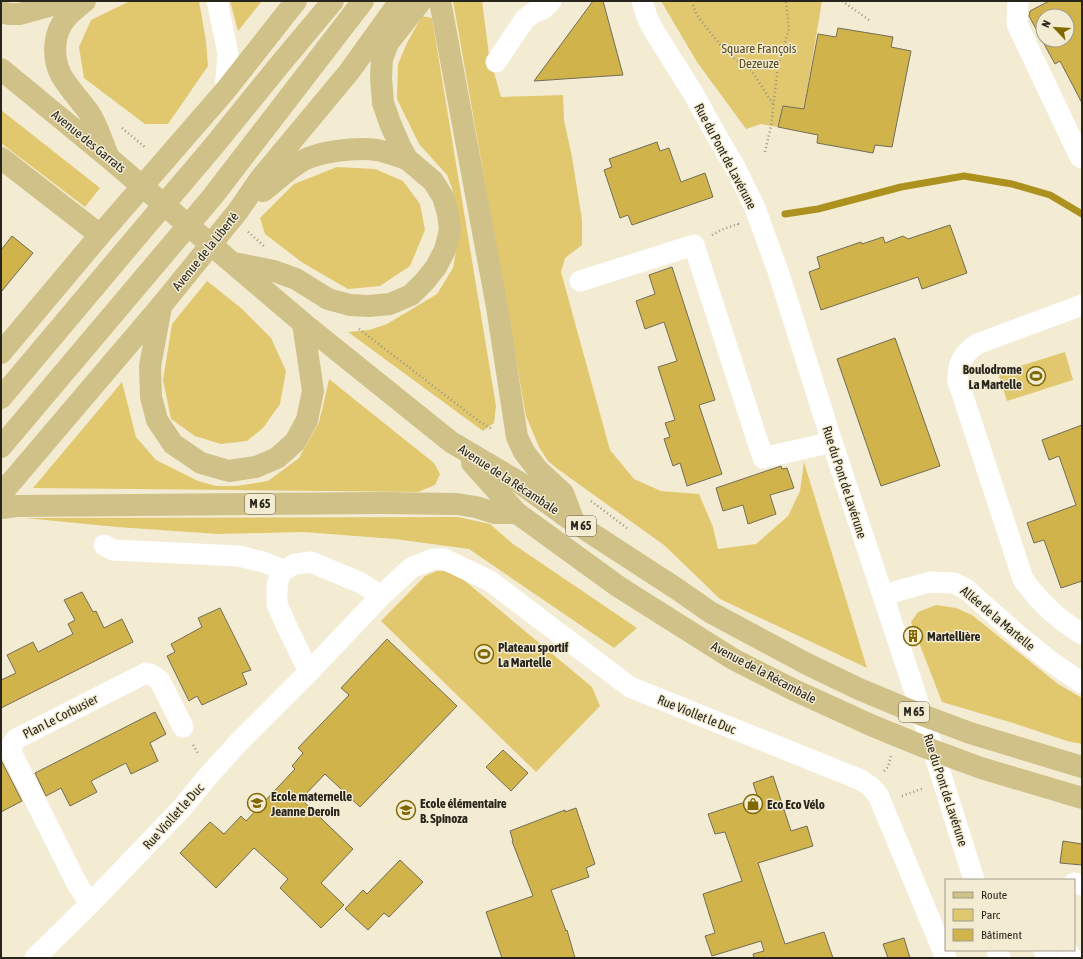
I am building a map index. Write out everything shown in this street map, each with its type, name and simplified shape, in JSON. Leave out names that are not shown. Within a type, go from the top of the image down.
[{"type":"main road","points":[[1,12],[20,14],[67,1]]},
{"type":"main road","points":[[85,1],[65,18],[58,32],[55,45],[57,65],[62,75],[90,115],[109,158]]},
{"type":"main road","points":[[4,343],[225,91],[296,1]]},
{"type":"main road","points":[[1,398],[212,148],[332,1]]},
{"type":"main road","points":[[1,447],[213,196],[363,1]]},
{"type":"main road","name":"Avenue de la Liberté","points":[[1,494],[161,306],[241,220],[260,179],[349,72],[400,1]]},
{"type":"main road","points":[[407,159],[390,123],[383,103],[381,78],[382,59],[388,43],[421,1]]},
{"type":"main road","points":[[440,1],[497,307],[517,437],[524,452],[538,470],[563,494],[574,522]]},
{"type":"main road","name":"Avenue des Garrats","points":[[5,76],[109,158],[176,214]]},
{"type":"main road","points":[[230,260],[274,271],[296,279],[328,299],[350,305],[369,306],[390,304],[411,295],[425,281],[436,267],[445,250],[450,230],[448,214],[443,197],[433,181],[407,159],[378,150],[353,150],[320,154],[303,160],[285,172],[241,220]]},
{"type":"main road","points":[[1,158],[100,234]]},
{"type":"main road","name":"Avenue de la Récambale","points":[[176,214],[303,323],[451,442],[518,513],[619,587],[733,659],[794,690],[873,726],[927,748],[981,768],[1082,798]]},
{"type":"main road","points":[[161,306],[150,366],[151,397],[157,420],[173,444],[201,463],[229,471],[256,467],[277,458],[295,442],[307,420],[313,390],[303,323]]},
{"type":"main road","name":"Avenue de la Récambale","points":[[451,442],[517,481],[574,522],[710,612],[807,664],[859,689],[970,733],[1082,767]]},
{"type":"main road","name":"M 65","points":[[1,508],[17,506],[381,503],[457,504],[476,507],[495,513],[518,513]]},
{"type":"street","points":[[217,1],[228,54],[225,91]]},
{"type":"street","points":[[496,62],[525,19],[533,13],[543,9],[552,1]]},
{"type":"street","name":"Rue du Pont de Lavérune","points":[[642,1],[647,17],[654,31],[693,94],[735,167],[755,208],[779,274],[832,442],[914,689],[974,879]]},
{"type":"street","points":[[1018,1],[1017,24],[1080,157],[1082,158]]},
{"type":"street","points":[[580,281],[694,245],[763,458],[832,442]]},
{"type":"street","points":[[1082,305],[976,344],[964,356],[958,373],[958,381],[1023,579],[1031,591],[1045,606],[1082,634]]},
{"type":"street","points":[[104,545],[113,550],[239,556],[264,562],[276,567],[281,572]]},
{"type":"street","name":"Rue Viollet le Duc","points":[[35,958],[90,904],[182,808],[239,742],[309,672],[381,596],[411,568],[433,559],[444,559],[490,581],[630,687],[861,780],[871,787],[878,795],[882,804],[946,958]]},
{"type":"street","points":[[309,672],[277,604],[277,585],[281,572],[295,564],[311,562],[361,584],[381,596]]},
{"type":"street","name":"Allée de la Martelle","points":[[883,596],[911,586],[930,582],[954,583],[966,589],[1020,637],[1050,661],[1081,681]]},
{"type":"street","name":"Plan Le Corbusier","points":[[90,904],[76,882],[12,754],[12,745],[16,739],[146,673],[152,675],[160,681],[183,727]]},
{"type":"path","points":[[692,1],[696,14],[709,31],[729,55],[751,70],[773,105]]},
{"type":"path","points":[[765,152],[771,126],[778,66],[789,29],[786,1]]},
{"type":"path","points":[[842,1],[869,20]]},
{"type":"path","points":[[120,125],[149,150]]},
{"type":"path","points":[[721,230],[738,224],[736,219]]},
{"type":"path","points":[[241,220],[267,248]]},
{"type":"path","points":[[350,305],[358,328],[480,422],[502,434],[517,437]]},
{"type":"path","points":[[590,501],[627,528]]},
{"type":"path","points":[[871,787],[888,767],[892,754]]},
{"type":"path","points":[[882,804],[943,780]]},
{"type":"green space","points":[[130,1],[199,1],[206,41],[208,66],[168,124],[145,124],[84,78],[79,47],[91,20]]},
{"type":"green space","points":[[230,1],[262,1],[238,31]]},
{"type":"green space","points":[[453,1],[482,1],[489,55],[501,97],[563,95],[564,120],[572,157],[582,220],[582,245],[565,258],[561,272],[610,450],[634,479],[661,491],[699,494],[713,527],[718,549],[756,544],[788,516],[800,491],[804,462],[867,668],[720,599],[664,545],[559,470],[548,461],[539,447],[526,416]]},
{"type":"green space","name":"Square François Dezeuze","points":[[661,1],[822,1],[804,109],[783,106],[778,127],[761,124],[746,129],[697,62]]},
{"type":"green space","points":[[422,16],[432,18],[496,406],[494,423],[483,431],[348,332],[369,330],[387,324],[437,294],[453,268],[458,240],[457,210],[452,188],[447,175],[419,144],[397,99],[398,64],[407,43]]},
{"type":"green space","points":[[1,110],[100,188],[85,207],[1,143]]},
{"type":"green space","points":[[337,167],[375,169],[403,181],[420,204],[425,230],[410,266],[380,286],[348,289],[303,263],[265,234],[260,218],[294,184]]},
{"type":"green space","points":[[207,281],[241,308],[271,338],[286,371],[280,404],[263,428],[247,441],[221,444],[195,436],[171,419],[163,380],[172,324]]},
{"type":"green space","name":"Boulodrome La Martelle","points":[[1065,352],[1073,380],[1007,401],[998,373]]},
{"type":"green space","points":[[329,379],[434,463],[440,474],[435,485],[418,492],[33,488],[122,382],[136,437],[156,460],[198,481],[216,486],[236,486],[268,481],[299,458],[319,422]]},
{"type":"green space","points":[[458,517],[490,524],[513,544],[637,628],[614,648],[469,549],[395,539],[303,532],[218,534],[117,527],[25,518]]},
{"type":"green space","name":"Plateau sportif La Martelle","points":[[437,571],[445,571],[459,576],[592,687],[600,706],[536,772],[381,621],[425,576]]},
{"type":"green space","points":[[936,605],[956,608],[972,615],[1058,684],[1082,698],[1082,744],[1067,741],[942,702],[911,622],[918,612]]},
{"type":"building","points":[[593,1],[603,1],[623,75],[534,81]]},
{"type":"building","points":[[1049,1],[1082,1],[1082,103],[1060,61],[1055,64],[1046,48],[1075,48],[1075,8],[1036,8]]},
{"type":"building","points":[[1035,8],[1035,27],[1029,16],[1030,11]]},
{"type":"building","points":[[838,28],[893,37],[891,47],[911,51],[892,147],[875,145],[873,153],[817,143],[818,135],[778,127],[783,106],[804,109],[818,34],[836,37]]},
{"type":"building","points":[[657,142],[660,151],[669,148],[681,182],[705,173],[713,197],[632,225],[628,215],[620,218],[604,170],[612,167],[609,159]]},
{"type":"building","points":[[950,225],[967,273],[922,289],[918,277],[821,310],[809,272],[820,268],[817,257],[861,242],[862,244],[883,237],[885,243],[903,236],[908,239]]},
{"type":"building","points":[[12,236],[33,253],[1,292],[1,250]]},
{"type":"building","points":[[672,267],[715,400],[699,405],[722,474],[687,486],[680,463],[673,466],[664,439],[670,437],[665,423],[675,420],[658,367],[677,361],[664,322],[645,329],[636,301],[655,294],[649,275]]},
{"type":"building","points":[[895,338],[940,466],[881,486],[837,359]]},
{"type":"building","points":[[1082,425],[1082,581],[1061,588],[1044,540],[1034,543],[1027,523],[1076,505],[1059,456],[1049,460],[1042,440]]},
{"type":"building","points":[[781,466],[782,469],[787,468],[794,488],[770,495],[776,514],[748,524],[743,505],[723,511],[716,488]]},
{"type":"building","points":[[82,592],[93,612],[96,611],[104,628],[122,619],[133,642],[1,708],[1,680],[16,673],[7,655],[33,642],[38,652],[73,634],[68,624],[75,620],[64,600]]},
{"type":"building","points":[[220,608],[251,670],[242,673],[247,684],[202,705],[197,696],[189,701],[167,656],[175,652],[171,644],[202,627],[198,618]]},
{"type":"building","points":[[387,639],[457,706],[360,807],[325,774],[301,799],[353,849],[321,883],[344,905],[321,928],[280,888],[288,879],[254,848],[216,888],[180,853],[210,822],[224,834],[241,816],[246,821],[295,769],[292,766],[303,753],[298,748],[349,695],[341,688]]},
{"type":"building","points":[[155,712],[166,734],[150,743],[158,761],[131,774],[126,763],[91,781],[97,792],[70,806],[61,788],[46,796],[35,773]]},
{"type":"building","points":[[503,750],[528,773],[511,791],[486,767]]},
{"type":"building","points":[[1,760],[22,801],[1,812]]},
{"type":"building","points":[[773,776],[791,831],[807,826],[813,846],[758,863],[785,944],[824,932],[833,958],[754,958],[753,954],[764,951],[761,941],[712,956],[705,936],[715,933],[703,894],[742,881],[725,832],[715,834],[708,814],[758,798],[753,783]]},
{"type":"building","points":[[576,808],[595,864],[586,868],[589,877],[551,890],[566,931],[567,930],[575,958],[502,958],[486,912],[533,896],[512,841],[510,831],[565,810],[565,812]]},
{"type":"building","points":[[1063,841],[1082,844],[1082,865],[1060,863]]},
{"type":"building","points":[[400,860],[423,882],[389,917],[384,913],[368,930],[345,909],[363,890],[367,894]]},
{"type":"building","points":[[904,938],[910,958],[888,958],[883,944]]},
{"type":"waterway","points":[[785,214],[818,209],[901,187],[964,176],[1012,184],[1050,195],[1082,214]]},
{"type":"place","name":"Boulodrome La Martelle","points":[[1036,376]]},
{"type":"place","name":"Martellière","points":[[913,636]]},
{"type":"place","name":"Plateau sportif La Martelle","points":[[484,654]]},
{"type":"place","name":"Ecole maternelle Jeanne Deroin","points":[[257,803]]},
{"type":"place","name":"Eco Eco Vélo","points":[[753,804]]},
{"type":"place","name":"Ecole élémentaire B. Spinoza","points":[[406,810]]}]
